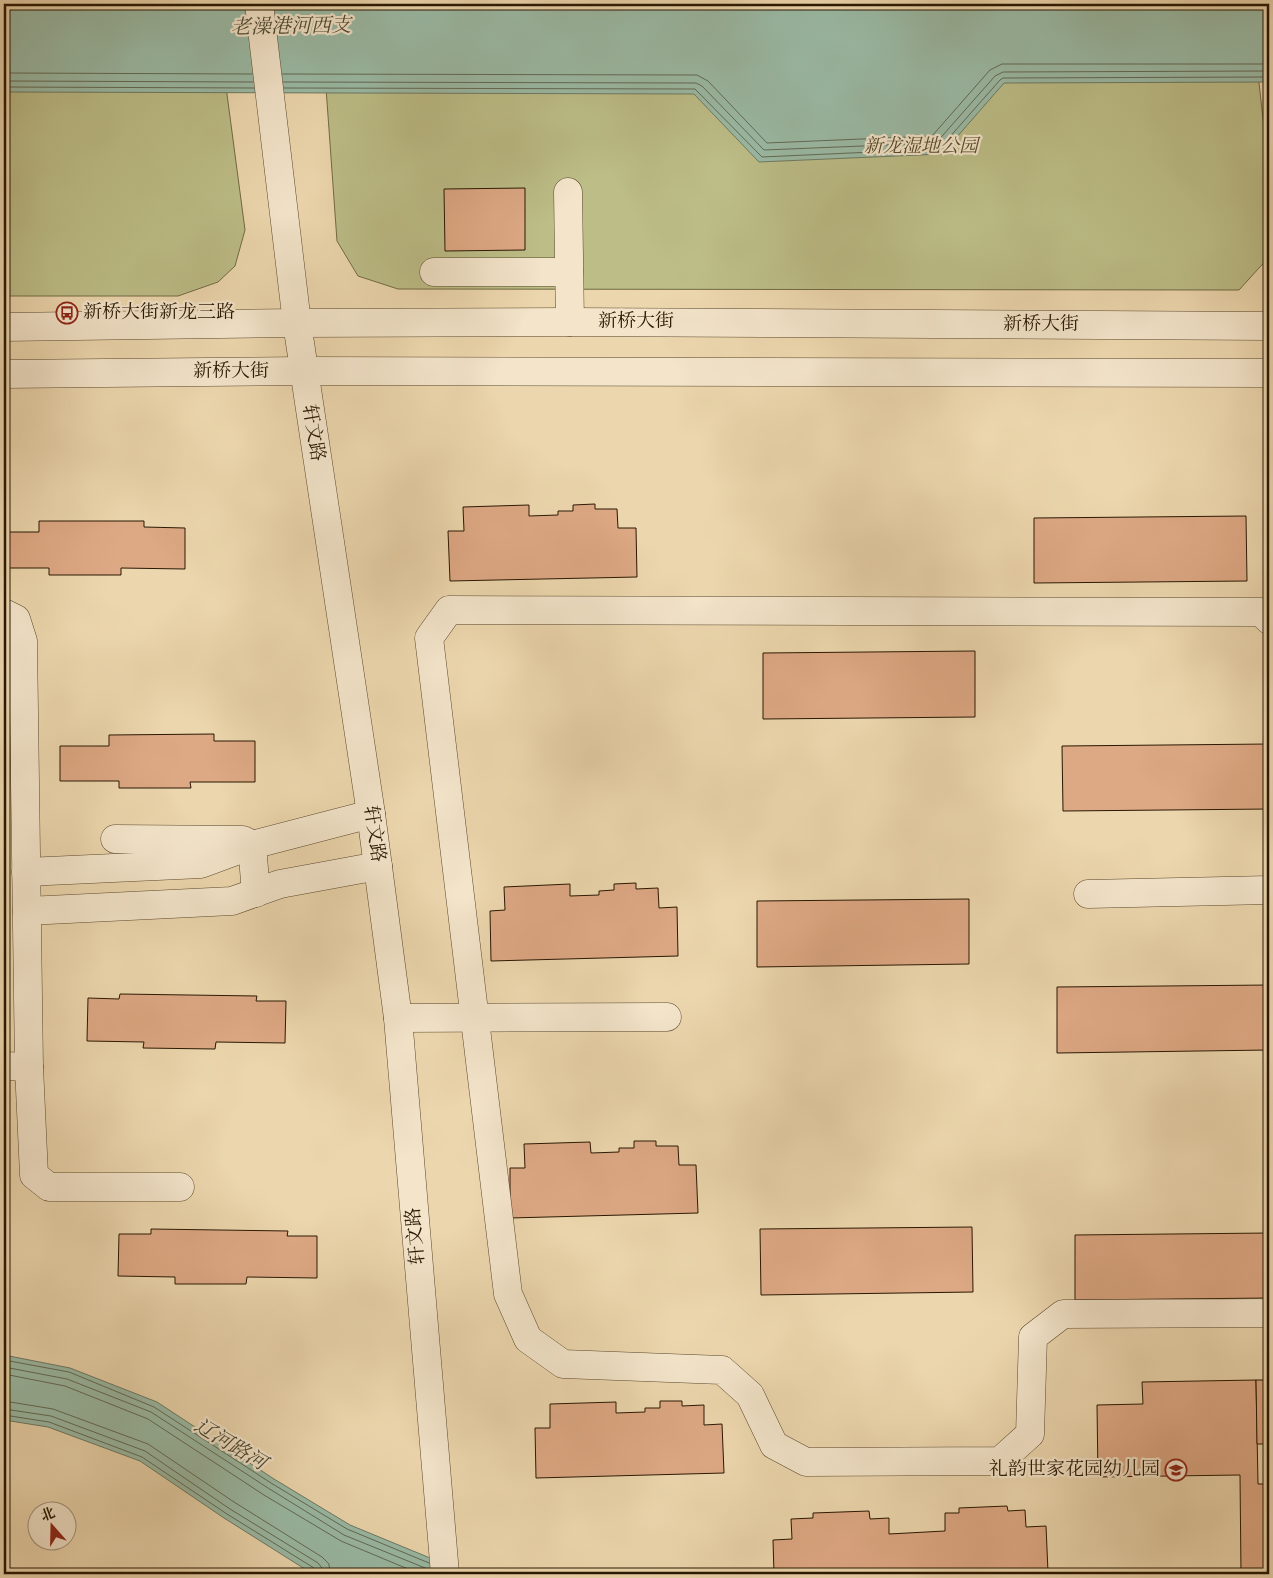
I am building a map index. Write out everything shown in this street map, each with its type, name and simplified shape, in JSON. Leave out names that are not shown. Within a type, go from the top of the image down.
[{"type":"street","name":"轩文路","points":[[259,4],[297,323],[371,814],[398,1018],[444,1565]]},
{"type":"street","points":[[568,192],[570,322]]},
{"type":"street","points":[[434,272],[569,272]]},
{"type":"street","name":"新桥大街","points":[[4,327],[570,322],[1269,326]]},
{"type":"street","name":"新桥大街","points":[[4,374],[304,371],[1269,373]]},
{"type":"street","points":[[1269,620],[1261,612],[449,610],[429,638],[508,1294],[528,1339],[563,1364],[722,1370],[750,1395],[774,1445],[806,1462],[1000,1462],[1030,1434],[1033,1337],[1063,1314],[1269,1313]]},
{"type":"street","points":[[4,613],[16,619],[23,641],[27,911],[16,1066],[34,1175],[49,1188],[180,1187]]},
{"type":"street","points":[[26,872],[201,864],[252,845],[371,814]]},
{"type":"street","points":[[115,839],[244,840],[252,845]]},
{"type":"street","points":[[252,845],[256,893]]},
{"type":"street","points":[[27,911],[232,902],[280,884],[378,866]]},
{"type":"street","points":[[1088,894],[1269,890]]},
{"type":"street","points":[[398,1018],[667,1017]]},
{"type":"green space","points":[[4,4],[215,4],[245,230],[235,266],[218,282],[178,296],[4,296]]},
{"type":"green space","name":"新龙湿地公园","points":[[320,4],[1250,4],[1269,171],[1269,257],[1239,290],[398,289],[358,276],[337,241]]},
{"type":"water","name":"老澡港河西支","points":[[4,4],[1269,4],[1269,82],[1004,83],[942,154],[759,162],[694,94],[4,92]]},
{"type":"water","points":[[4,1355],[70,1368],[157,1402],[274,1479],[350,1525],[469,1574],[317,1574],[308,1571],[224,1518],[140,1461],[48,1427],[4,1420]]},
{"type":"building","points":[[525,188],[525,250],[445,251],[444,189]]},
{"type":"building","points":[[595,504],[595,509],[617,509],[618,528],[636,528],[637,577],[450,581],[448,531],[464,531],[463,507],[529,505],[529,516],[558,515],[558,511],[573,511],[573,505]]},
{"type":"building","points":[[1246,516],[1247,581],[1034,583],[1034,518]]},
{"type":"building","points":[[39,521],[144,521],[144,527],[185,528],[185,569],[121,568],[121,575],[49,575],[49,568],[4,568],[4,532],[39,532]]},
{"type":"building","points":[[975,651],[975,717],[763,719],[763,653]]},
{"type":"building","points":[[214,734],[214,741],[255,741],[255,782],[190,782],[191,788],[119,788],[119,781],[60,781],[60,746],[109,746],[109,735]]},
{"type":"building","points":[[1269,744],[1269,809],[1063,811],[1062,746]]},
{"type":"building","points":[[636,883],[636,889],[658,888],[659,908],[677,907],[678,956],[491,961],[490,911],[505,910],[504,887],[570,884],[570,896],[599,895],[599,891],[614,890],[614,884]]},
{"type":"building","points":[[969,899],[969,964],[757,967],[757,901]]},
{"type":"building","points":[[1269,985],[1269,1050],[1057,1053],[1057,987]]},
{"type":"building","points":[[120,994],[257,996],[256,1001],[286,1001],[285,1043],[216,1042],[215,1049],[143,1048],[144,1042],[87,1041],[88,998],[119,999]]},
{"type":"building","points":[[634,1141],[656,1141],[656,1146],[678,1146],[679,1165],[696,1165],[698,1213],[510,1218],[510,1168],[525,1168],[524,1144],[590,1142],[591,1153],[619,1152],[619,1148],[634,1148]]},
{"type":"building","points":[[4,1151],[6,1151],[8,1184],[4,1184]]},
{"type":"building","points":[[972,1227],[973,1292],[761,1295],[760,1229]]},
{"type":"building","points":[[151,1229],[288,1231],[287,1236],[317,1236],[317,1278],[247,1277],[246,1284],[175,1284],[175,1277],[118,1276],[119,1234],[151,1234]]},
{"type":"building","points":[[1269,1233],[1269,1298],[1075,1300],[1075,1235]]},
{"type":"building","points":[[1256,1380],[1258,1484],[1269,1484],[1269,1574],[1241,1574],[1240,1475],[1098,1477],[1097,1405],[1143,1404],[1142,1382]]},
{"type":"building","points":[[1256,1380],[1269,1380],[1269,1444],[1257,1444]]},
{"type":"building","points":[[660,1401],[682,1401],[682,1406],[704,1405],[704,1425],[722,1424],[724,1473],[536,1478],[535,1428],[550,1428],[550,1404],[616,1402],[616,1413],[645,1412],[645,1408],[660,1408]]},
{"type":"building","points":[[1007,1506],[1008,1511],[1025,1510],[1026,1527],[1046,1526],[1048,1572],[992,1574],[774,1574],[773,1540],[792,1539],[791,1519],[813,1518],[813,1513],[869,1511],[870,1519],[889,1518],[889,1534],[945,1531],[945,1513],[959,1513],[959,1508]]},
{"type":"place","name":"新桥大街新龙三路","points":[[67,313]]},
{"type":"place","name":"礼韵世家花园幼儿园","points":[[1176,1470]]},
{"type":"water label","name":"辽河路河","points":[[230,1445]]}]
